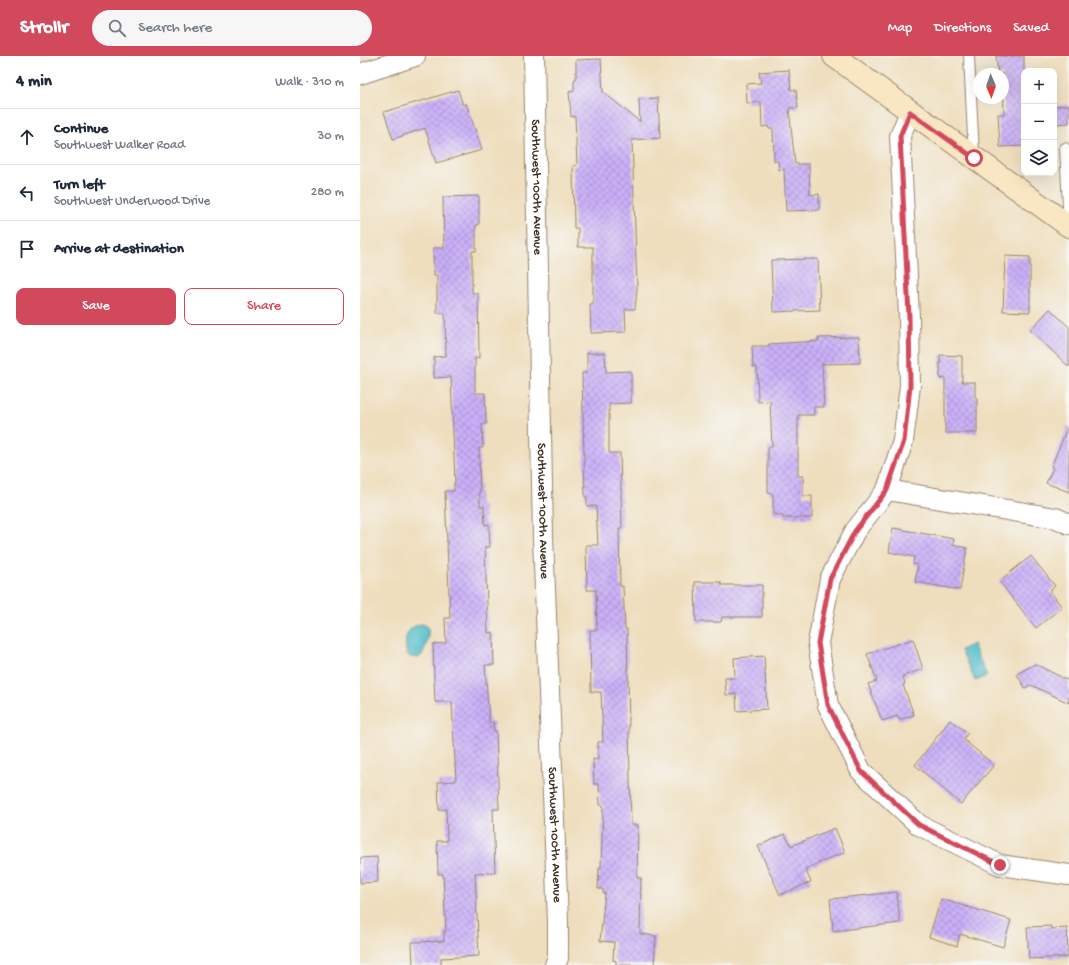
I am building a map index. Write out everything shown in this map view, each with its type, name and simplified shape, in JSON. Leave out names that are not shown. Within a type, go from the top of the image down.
[{"type":"main road","points":[[834,56],[1069,225]]},
{"type":"street","points":[[360,74],[415,56]]},
{"type":"street","name":"Southwest 100th Avenue","points":[[534,56],[543,538],[558,922],[558,958],[555,965]]},
{"type":"street","points":[[910,112],[900,136],[909,316],[910,386],[904,441],[887,490],[855,531],[830,579],[818,643],[828,705],[861,771],[919,825],[1000,865],[1069,876]]},
{"type":"street","points":[[887,490],[1056,518],[1069,524]]},
{"type":"lane","points":[[969,56],[974,158]]},
{"type":"lane","points":[[1065,148],[1069,225]]},
{"type":"water","points":[[422,624],[427,626],[428,629],[428,638],[425,648],[419,658],[410,657],[407,654],[405,644],[407,634],[412,628]]},
{"type":"water","points":[[973,644],[987,676],[975,681],[961,650]]},
{"type":"building","points":[[996,56],[1024,56],[1024,68],[1021,68],[1021,146],[1000,147],[998,114],[1004,114],[1004,104],[1009,104],[1009,68],[997,68]]},
{"type":"building","points":[[601,59],[603,92],[640,122],[639,99],[658,98],[660,138],[632,140],[637,288],[635,309],[625,309],[626,332],[591,333],[590,304],[593,304],[593,247],[578,247],[578,228],[574,228],[573,166],[577,165],[575,116],[571,117],[569,92],[574,91],[574,80],[576,79],[576,60]]},
{"type":"building","points":[[789,70],[791,90],[796,90],[798,108],[789,108],[795,164],[809,164],[810,195],[819,194],[819,210],[786,211],[784,169],[779,170],[778,161],[774,161],[773,129],[769,129],[768,126],[762,127],[761,102],[747,103],[746,84],[761,83],[759,72]]},
{"type":"building","points":[[458,90],[463,105],[466,103],[482,150],[436,163],[425,128],[393,139],[384,112]]},
{"type":"building","points":[[1069,105],[1069,123],[1057,124],[1057,106]]},
{"type":"building","points":[[479,196],[479,225],[476,225],[476,251],[472,251],[472,293],[478,293],[479,358],[475,358],[475,393],[485,393],[486,424],[482,424],[483,448],[479,448],[480,506],[484,506],[485,525],[489,524],[490,547],[485,547],[488,633],[493,632],[494,665],[485,665],[489,722],[493,722],[494,731],[496,731],[499,809],[493,809],[495,872],[475,873],[479,956],[441,958],[441,965],[413,965],[412,942],[444,941],[444,931],[446,931],[443,874],[438,874],[437,841],[447,841],[446,809],[439,810],[438,782],[456,781],[452,702],[435,702],[434,679],[433,644],[446,643],[445,618],[450,618],[445,491],[454,491],[455,483],[451,377],[434,378],[434,357],[446,356],[445,313],[437,313],[437,275],[434,275],[433,248],[444,248],[443,197]]},
{"type":"building","points":[[1005,256],[1030,257],[1030,312],[1003,311]]},
{"type":"building","points":[[818,259],[820,310],[773,312],[771,260]]},
{"type":"building","points":[[1050,309],[1069,327],[1069,367],[1030,330]]},
{"type":"building","points":[[859,337],[860,363],[822,364],[824,407],[814,407],[814,415],[798,415],[798,476],[803,476],[803,496],[812,496],[812,518],[783,518],[783,516],[773,514],[773,494],[768,493],[768,447],[772,447],[770,401],[758,402],[757,367],[753,367],[752,346],[769,346],[769,344],[819,341],[818,338]]},
{"type":"building","points":[[587,353],[605,353],[606,372],[631,371],[631,403],[609,404],[609,453],[620,453],[622,528],[619,528],[620,586],[623,586],[625,629],[627,629],[631,825],[638,825],[637,878],[641,878],[640,934],[656,936],[654,965],[616,965],[616,961],[613,960],[614,942],[600,941],[605,893],[603,893],[603,889],[598,889],[599,868],[601,868],[603,805],[600,805],[599,784],[594,784],[593,759],[598,760],[598,742],[603,742],[601,692],[591,692],[590,630],[597,630],[596,590],[587,590],[586,545],[598,545],[596,506],[587,506],[587,497],[585,497],[582,373],[587,373]]},
{"type":"building","points":[[940,355],[962,356],[962,382],[975,382],[975,397],[977,398],[977,433],[945,433],[945,378],[940,379]]},
{"type":"building","points":[[1069,424],[1069,492],[1046,483]]},
{"type":"building","points":[[893,528],[954,539],[953,545],[967,548],[960,590],[915,582],[918,565],[913,564],[914,557],[889,552]]},
{"type":"building","points":[[1031,556],[1055,586],[1050,591],[1062,607],[1036,628],[999,581]]},
{"type":"building","points":[[695,582],[721,582],[721,585],[762,585],[762,617],[722,617],[721,622],[696,622]]},
{"type":"building","points":[[913,639],[923,669],[903,676],[905,684],[903,685],[914,715],[899,720],[897,716],[882,721],[868,684],[877,681],[867,654]]},
{"type":"building","points":[[764,656],[767,709],[737,711],[736,694],[726,695],[725,678],[735,678],[734,658]]},
{"type":"building","points":[[1035,664],[1069,681],[1069,703],[1031,685],[1025,688],[1017,674]]},
{"type":"building","points":[[950,720],[968,733],[963,739],[994,765],[961,804],[915,765]]},
{"type":"building","points":[[835,828],[845,852],[805,869],[811,882],[780,895],[758,846],[785,834],[791,846]]},
{"type":"building","points":[[377,857],[378,882],[360,883],[360,858]]},
{"type":"building","points":[[897,892],[900,923],[833,931],[830,899]]},
{"type":"building","points":[[941,899],[1011,920],[1003,947],[960,934],[957,946],[929,937]]},
{"type":"building","points":[[1051,926],[1051,929],[1067,928],[1068,957],[1029,959],[1027,927]]},
{"type":"route","points":[[974,158],[910,112],[902,128],[900,136],[909,316],[910,386],[904,441],[887,490],[855,531],[830,579],[818,643],[828,705],[861,771],[919,825],[1000,865]]}]
